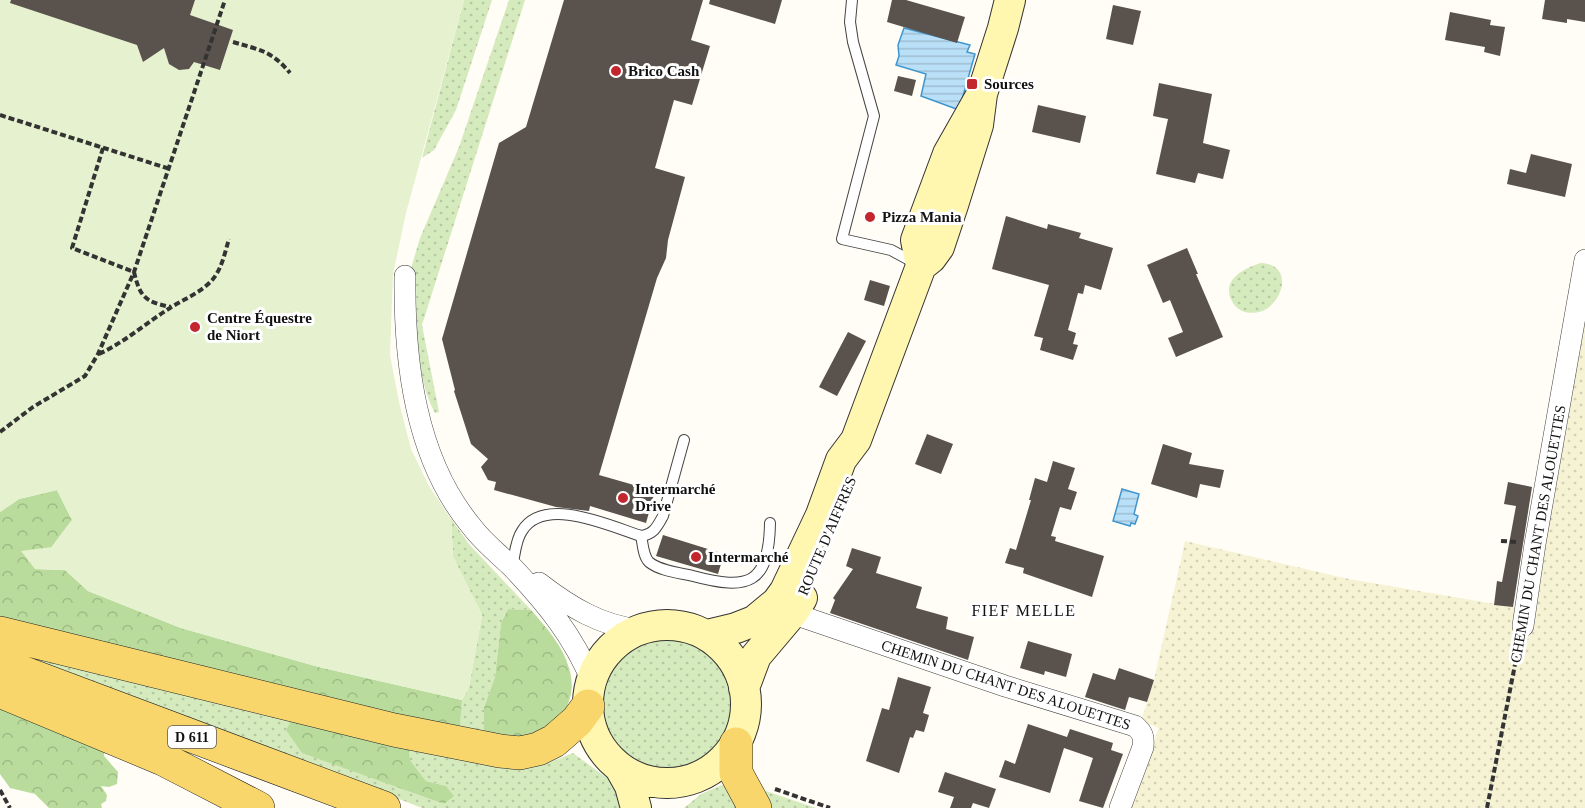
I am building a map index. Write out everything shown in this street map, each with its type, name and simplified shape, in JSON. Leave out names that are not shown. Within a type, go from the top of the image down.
[{"type":"main road","name":"ROUTE D'AIFFRES","points":[[707,635],[754,621],[777,602],[785,591],[821,515],[841,460],[856,440],[921,266],[916,240],[948,154],[982,94],[1010,1]]},
{"type":"main road","name":"ROUTE D'AIFFRES","points":[[744,688],[756,656],[794,611],[811,579],[851,486],[856,440]]},
{"type":"main road","points":[[0,633],[394,730],[520,753],[538,749],[554,741],[577,721],[590,694],[599,664],[610,649],[624,638],[640,630],[676,625],[707,635],[732,659],[744,688],[746,717],[736,744],[736,773],[760,797]]},
{"type":"main road","name":"D 611","points":[[0,664],[384,808]]},
{"type":"main road","name":"D 611","points":[[0,678],[351,808]]},
{"type":"main road","points":[[0,691],[163,759],[258,808]]},
{"type":"main road","points":[[590,694],[591,726],[598,743],[621,770],[630,786],[636,808]]},
{"type":"main road","points":[[667,808],[678,793],[693,779],[717,766],[736,744]]},
{"type":"main road","points":[[621,770],[641,779],[658,783],[676,783],[693,779]]},
{"type":"street","name":"CHEMIN DU CHANT DES ALOUETTES","points":[[1523,626],[1535,544],[1585,260]]},
{"type":"street","points":[[405,276],[404,324],[408,366],[431,455],[441,479],[470,525],[488,546],[512,567],[564,628],[577,648],[590,694]]},
{"type":"street","points":[[512,567],[534,579],[583,613],[622,628],[640,630]]},
{"type":"street","name":"CHEMIN DU CHANT DES ALOUETTES","points":[[794,611],[803,618],[1005,686],[1135,726],[1144,738],[1143,747],[1120,808]]},
{"type":"lane","points":[[852,0],[850,22],[874,116],[842,239],[891,250],[921,266]]},
{"type":"lane","points":[[512,567],[518,538],[523,528],[535,519],[550,514],[563,513],[579,516],[641,536],[650,535],[655,531],[663,516],[684,440]]},
{"type":"lane","points":[[641,536],[645,556],[652,564],[717,583],[735,583],[755,576],[763,568],[769,544],[770,523]]},
{"type":"path","points":[[0,432],[33,407],[85,376],[98,354],[134,272],[225,0]]},
{"type":"path","points":[[233,42],[262,50],[278,58],[290,73]]},
{"type":"path","points":[[0,115],[170,169]]},
{"type":"path","points":[[103,148],[72,248],[134,272]]},
{"type":"path","points":[[98,354],[112,348],[171,307],[190,297],[213,279],[224,260],[229,239]]},
{"type":"path","points":[[134,272],[138,288],[145,298],[156,304],[171,307]]},
{"type":"path","name":"CHEMIN DU CHANT DES ALOUETTES","points":[[1487,808],[1523,626]]},
{"type":"path","points":[[0,790],[10,808]]},
{"type":"path","points":[[760,797],[830,808]]},
{"type":"shaded area","points":[[1585,289],[1585,808],[1127,808],[1159,728],[1141,721],[1154,680],[1185,541],[1349,579],[1518,608]]},
{"type":"green space","name":"Centre Équestre de Niort","points":[[0,0],[464,0],[406,213],[393,274],[390,355],[411,449],[429,486],[451,519],[453,557],[482,615],[469,687],[462,700],[319,667],[181,628],[88,591],[65,570],[35,569],[21,551],[52,547],[72,520],[57,490],[19,499],[0,512]]},
{"type":"green space","points":[[464,0],[492,0],[456,110],[434,150],[422,158]]},
{"type":"green space","points":[[509,0],[525,0],[422,325],[439,412],[435,413],[428,398],[420,365],[416,279],[411,277],[412,265],[420,238],[459,147]]},
{"type":"green space","points":[[1261,263],[1273,266],[1280,273],[1282,282],[1280,292],[1266,309],[1255,313],[1242,311],[1235,306],[1230,297],[1230,284],[1237,275]]},
{"type":"green space","points":[[57,490],[72,520],[35,569],[65,570],[88,591],[181,628],[319,667],[462,700],[460,727],[386,714],[0,624],[0,512],[19,499]]},
{"type":"green space","points":[[451,519],[469,544],[531,610],[508,609],[501,623],[495,677],[484,707],[484,732],[460,727],[462,700],[469,687],[482,615],[453,557]]},
{"type":"green space","points":[[508,609],[531,610],[563,652],[572,681],[568,704],[562,714],[544,729],[520,737],[484,732],[484,707],[495,677],[501,623]]},
{"type":"green space","points":[[668,638],[694,643],[715,658],[730,679],[735,705],[730,731],[715,752],[694,767],[668,772],[642,767],[621,752],[606,731],[601,705],[606,679],[621,658],[642,643]]},
{"type":"green space","points":[[0,650],[292,720],[384,782],[444,804],[446,786],[426,781],[410,760],[409,746],[518,765],[543,765],[573,753],[611,781],[625,808],[422,808],[295,758]]},
{"type":"green space","points":[[0,705],[105,749],[104,756],[118,772],[117,784],[109,787],[101,786],[107,795],[106,801],[101,804],[102,808],[49,808],[35,794],[10,788],[0,774]]},
{"type":"green space","points":[[292,720],[409,746],[410,760],[426,781],[446,786],[454,796],[444,804],[302,753],[286,730]]},
{"type":"green space","points":[[729,782],[743,808],[684,808],[701,794]]},
{"type":"green space","points":[[763,790],[816,808],[769,808]]},
{"type":"water","points":[[904,28],[970,45],[967,52],[975,54],[959,110],[921,96],[926,74],[896,65],[899,56],[898,45]]},
{"type":"water","points":[[1122,489],[1139,494],[1134,514],[1138,516],[1135,524],[1131,523],[1130,526],[1113,521]]},
{"type":"building","points":[[11,0],[195,0],[190,15],[233,30],[220,70],[194,62],[189,69],[179,70],[169,64],[164,48],[143,62],[137,45],[10,3]]},
{"type":"building","points":[[564,0],[703,0],[691,40],[710,46],[692,105],[674,100],[655,168],[685,177],[668,240],[666,258],[657,278],[599,475],[655,491],[646,523],[590,506],[589,511],[556,507],[494,490],[496,482],[488,480],[481,467],[488,459],[471,444],[454,391],[442,339],[499,143],[526,127]]},
{"type":"building","points":[[710,0],[782,0],[775,24],[709,4]]},
{"type":"building","points":[[892,0],[906,0],[965,17],[957,43],[887,22]]},
{"type":"building","points":[[1545,0],[1585,0],[1585,22],[1567,19],[1567,23],[1542,19]]},
{"type":"building","points":[[1113,5],[1141,11],[1133,45],[1106,39]]},
{"type":"building","points":[[1450,12],[1491,20],[1490,25],[1505,27],[1500,56],[1484,52],[1485,47],[1445,40]]},
{"type":"building","points":[[898,76],[916,80],[912,96],[894,91]]},
{"type":"building","points":[[1159,83],[1212,94],[1203,143],[1230,150],[1223,179],[1198,173],[1195,183],[1156,174],[1168,119],[1153,116]]},
{"type":"building","points":[[1038,105],[1086,116],[1080,143],[1032,132]]},
{"type":"building","points":[[1531,154],[1572,164],[1565,197],[1507,184],[1510,169],[1526,173]]},
{"type":"building","points":[[1006,216],[1047,229],[1048,224],[1081,233],[1079,238],[1113,248],[1101,290],[1085,285],[1083,294],[1078,293],[1068,330],[1076,333],[1073,344],[1078,345],[1073,360],[1040,350],[1043,338],[1034,336],[1049,285],[992,269]]},
{"type":"building","points":[[1187,248],[1223,337],[1176,357],[1168,338],[1183,332],[1170,300],[1163,303],[1147,265]]},
{"type":"building","points":[[870,280],[890,286],[884,306],[864,300]]},
{"type":"building","points":[[848,332],[866,341],[837,396],[819,387]]},
{"type":"building","points":[[927,434],[953,444],[941,474],[915,464]]},
{"type":"building","points":[[1163,444],[1192,453],[1189,464],[1224,470],[1220,488],[1200,484],[1197,498],[1151,484]]},
{"type":"building","points":[[1053,461],[1075,468],[1068,489],[1077,492],[1071,510],[1060,507],[1051,536],[1056,537],[1055,541],[1104,556],[1092,597],[1023,573],[1024,568],[1005,563],[1010,548],[1016,550],[1035,478],[1047,482]]},
{"type":"building","points":[[1508,482],[1532,487],[1513,607],[1494,605],[1497,581],[1502,582],[1516,506],[1504,504]]},
{"type":"building","name":"Intermarché","points":[[663,535],[724,554],[718,574],[656,556]]},
{"type":"building","points":[[852,548],[881,557],[876,573],[922,587],[916,608],[948,617],[946,629],[974,637],[968,660],[830,613],[835,600],[833,598],[853,569],[846,566]]},
{"type":"building","points":[[1028,641],[1072,654],[1066,677],[1045,671],[1044,675],[1020,668]]},
{"type":"building","points":[[1119,668],[1154,680],[1147,702],[1129,697],[1125,710],[1085,697],[1093,673],[1115,680]]},
{"type":"building","points":[[898,677],[931,687],[923,713],[929,715],[924,732],[916,730],[913,738],[910,737],[899,773],[866,761],[882,708],[889,710]]},
{"type":"building","points":[[1028,724],[1067,737],[1070,729],[1113,743],[1111,750],[1123,754],[1103,808],[1079,801],[1093,758],[1064,748],[1050,793],[999,777],[1005,760],[1015,764]]},
{"type":"building","points":[[945,772],[996,789],[989,808],[973,803],[971,808],[950,808],[954,797],[938,792]]},
{"type":"place","name":"Brico Cash","points":[[616,71]]},
{"type":"place","name":"Sources","points":[[972,84]]},
{"type":"place","name":"Pizza Mania","points":[[870,217]]},
{"type":"place","name":"Centre Équestre de Niort","points":[[195,327]]},
{"type":"place","name":"Intermarché Drive","points":[[623,498]]},
{"type":"place","name":"Intermarché","points":[[696,557]]},
{"type":"district","name":"FIEF MELLE","points":[[1024,610]]}]
